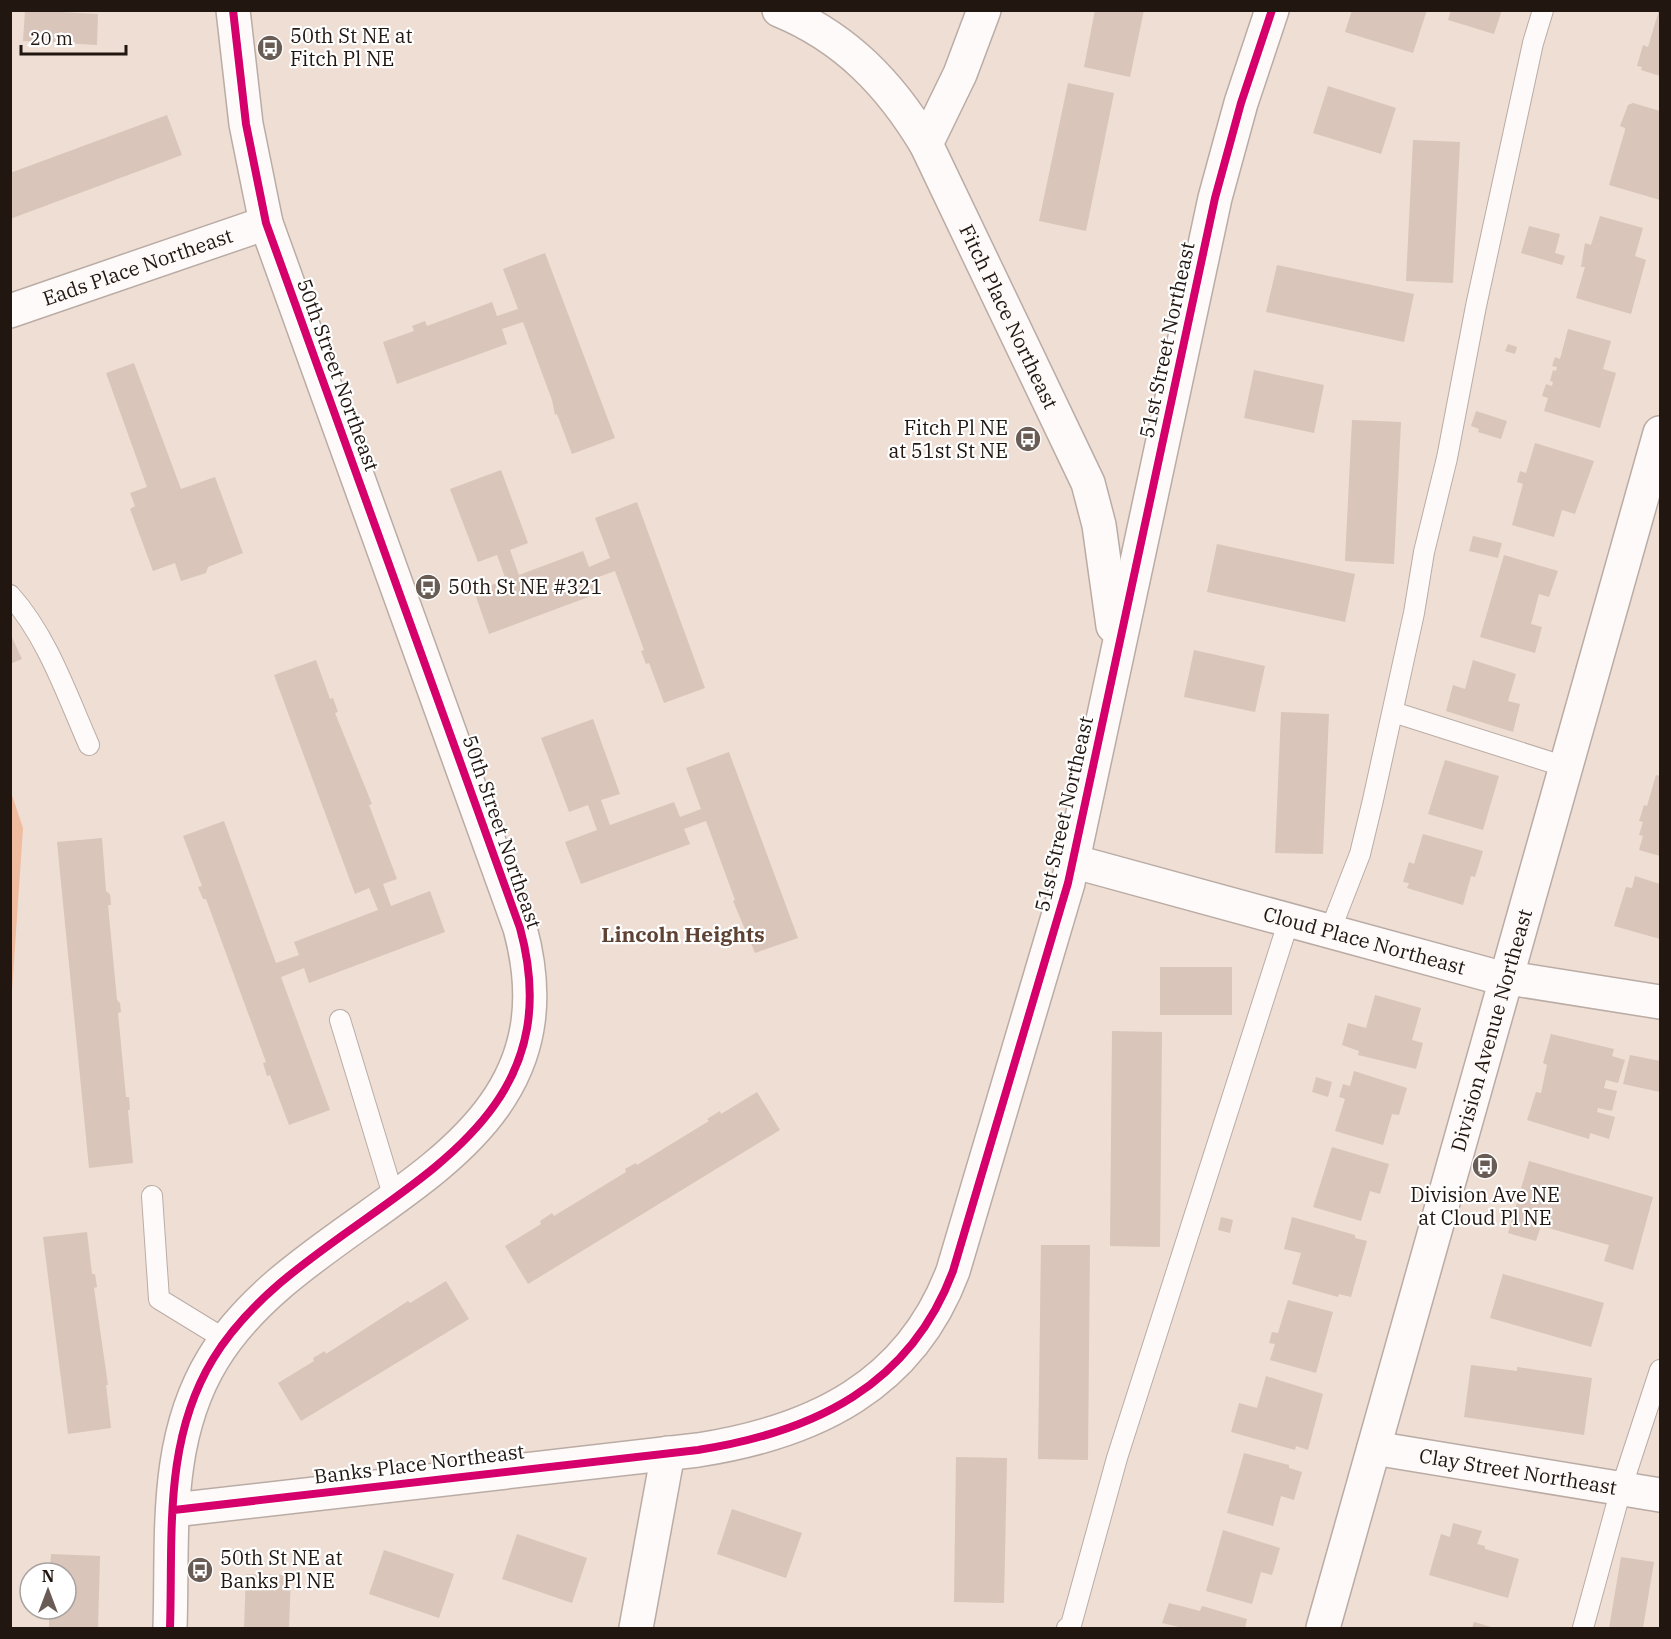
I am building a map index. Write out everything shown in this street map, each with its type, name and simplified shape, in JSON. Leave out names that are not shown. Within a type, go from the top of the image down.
[{"type":"street","name":"50th Street Northeast","points":[[170,1629],[177,1453],[184,1421],[200,1383],[225,1340],[271,1291],[461,1145],[501,1095],[519,1060],[526,1035],[530,995],[529,968],[516,917],[266,223],[246,124],[233,10]]},
{"type":"street","name":"Fitch Place Northeast","points":[[779,10],[819,30],[866,65],[904,108],[926,144],[1088,483],[1099,525],[1112,603],[1113,648],[1108,690]]},
{"type":"street","points":[[926,144],[960,74],[984,10]]},
{"type":"street","name":"51st Street Northeast","points":[[668,1453],[713,1447],[756,1437],[826,1413],[855,1397],[884,1376],[921,1336],[939,1305],[953,1271],[1072,861],[1215,198],[1241,103],[1272,10]]},
{"type":"street","name":"Eads Place Northeast","points":[[10,311],[266,223]]},
{"type":"street","name":"Division Avenue Northeast","points":[[1323,1629],[1566,767],[1651,504],[1660,433]]},
{"type":"street","name":"Cloud Place Northeast","points":[[1072,861],[1490,975],[1660,1002]]},
{"type":"street","name":"Clay Street Northeast","points":[[1374,1449],[1660,1496]]},
{"type":"street","points":[[636,1629],[668,1453]]},
{"type":"street","name":"Banks Place Northeast","points":[[174,1510],[668,1453]]},
{"type":"lane","points":[[1330,931],[1360,854],[1393,712],[1424,552],[1447,458],[1478,294],[1533,43],[1543,10]]},
{"type":"lane","points":[[10,595],[22,608],[53,664],[89,745]]},
{"type":"lane","points":[[1393,712],[1566,767]]},
{"type":"lane","points":[[1067,1629],[1071,1625],[1117,1458],[1290,920]]},
{"type":"lane","points":[[340,1020],[394,1198]]},
{"type":"lane","points":[[152,1196],[159,1299],[225,1340]]},
{"type":"lane","points":[[1583,1629],[1621,1489],[1660,1370]]},
{"type":"shaded area","points":[[11,792],[23,828],[11,1006]]},
{"type":"building","points":[[25,10],[98,14],[97,45],[23,41]]},
{"type":"building","points":[[1095,10],[1144,10],[1130,77],[1084,67]]},
{"type":"building","points":[[1352,10],[1427,10],[1413,53],[1345,32]]},
{"type":"building","points":[[1451,10],[1502,10],[1494,34],[1448,20]]},
{"type":"building","points":[[1659,10],[1660,76],[1641,70],[1642,67],[1637,66],[1643,45],[1648,47]]},
{"type":"building","points":[[1068,83],[1114,93],[1086,231],[1039,221]]},
{"type":"building","points":[[1328,86],[1396,108],[1381,154],[1313,133]]},
{"type":"building","points":[[1633,103],[1660,111],[1660,200],[1609,185],[1625,130],[1620,126],[1628,105]]},
{"type":"building","points":[[167,115],[182,155],[10,219],[10,173]]},
{"type":"building","points":[[1413,140],[1460,142],[1453,283],[1406,281]]},
{"type":"building","points":[[1600,216],[1643,228],[1635,256],[1646,260],[1631,314],[1576,298],[1585,267],[1581,267],[1585,243],[1591,245]]},
{"type":"building","points":[[1529,226],[1560,234],[1555,253],[1565,256],[1562,265],[1521,253]]},
{"type":"building","points":[[545,253],[615,438],[572,454],[557,414],[555,415],[552,400],[523,322],[502,329],[507,344],[397,384],[383,342],[414,331],[412,326],[425,321],[427,326],[492,302],[497,316],[518,309],[503,269]]},
{"type":"building","points":[[1277,265],[1414,294],[1404,342],[1266,312]]},
{"type":"building","points":[[1568,329],[1611,341],[1603,369],[1616,373],[1600,428],[1544,411],[1548,398],[1542,396],[1546,384],[1552,386],[1553,382],[1550,381],[1553,370],[1556,371],[1557,367],[1552,366],[1555,357],[1560,359]]},
{"type":"building","points":[[1508,344],[1517,347],[1515,354],[1505,351]]},
{"type":"building","points":[[134,363],[181,489],[215,477],[243,553],[208,567],[206,573],[181,581],[175,563],[153,571],[130,509],[135,506],[130,493],[147,487],[106,373]]},
{"type":"building","points":[[1254,370],[1324,385],[1314,433],[1244,418]]},
{"type":"building","points":[[1476,411],[1507,421],[1501,439],[1478,432],[1479,429],[1471,426]]},
{"type":"building","points":[[1352,420],[1401,422],[1394,564],[1345,561]]},
{"type":"building","points":[[1535,443],[1594,461],[1575,514],[1562,510],[1554,537],[1512,525],[1523,484],[1517,482],[1520,471],[1526,473]]},
{"type":"building","points":[[501,470],[528,543],[510,550],[519,575],[583,551],[589,567],[610,558],[595,518],[637,502],[705,688],[664,703],[649,663],[646,664],[641,651],[644,650],[615,571],[593,579],[599,593],[489,634],[474,591],[506,580],[497,555],[478,562],[450,489]]},
{"type":"building","points":[[1473,536],[1502,543],[1498,558],[1469,551]]},
{"type":"building","points":[[1217,544],[1355,574],[1345,622],[1207,592]]},
{"type":"building","points":[[1504,555],[1558,571],[1549,597],[1539,594],[1531,624],[1542,627],[1535,653],[1480,637]]},
{"type":"building","points":[[10,633],[22,659],[10,664]]},
{"type":"building","points":[[1194,650],[1265,666],[1255,712],[1184,697]]},
{"type":"building","points":[[316,660],[330,699],[333,698],[338,712],[335,713],[372,804],[369,805],[397,879],[383,884],[391,906],[430,891],[445,932],[309,983],[304,968],[281,977],[330,1110],[289,1125],[270,1075],[267,1076],[263,1063],[266,1062],[206,899],[203,899],[198,887],[202,886],[183,836],[224,821],[276,963],[299,955],[294,942],[378,910],[369,888],[355,894],[274,675]]},
{"type":"building","points":[[1473,660],[1516,674],[1508,701],[1520,704],[1513,732],[1446,711],[1453,685],[1465,689]]},
{"type":"building","points":[[1281,712],[1329,714],[1323,854],[1275,853]]},
{"type":"building","points":[[593,719],[620,794],[601,800],[610,825],[674,802],[680,817],[701,809],[686,768],[729,752],[798,938],[755,953],[733,901],[735,900],[706,821],[684,829],[690,844],[581,884],[565,842],[597,830],[588,805],[569,812],[541,738]]},
{"type":"building","points":[[1445,760],[1499,776],[1483,830],[1428,814]]},
{"type":"building","points":[[1656,775],[1660,776],[1660,856],[1639,850],[1643,836],[1639,835],[1643,822],[1639,821],[1644,805],[1647,806]]},
{"type":"building","points":[[1423,834],[1483,851],[1475,877],[1471,876],[1463,905],[1407,888],[1409,883],[1403,882],[1409,862],[1414,864]]},
{"type":"building","points":[[102,838],[106,891],[110,894],[111,905],[108,905],[117,1000],[120,1003],[121,1012],[118,1013],[126,1097],[129,1097],[133,1163],[89,1168],[57,842]]},
{"type":"building","points":[[1635,876],[1660,884],[1660,939],[1614,926],[1626,887],[1632,888]]},
{"type":"building","points":[[1160,967],[1232,967],[1232,1015],[1160,1015]]},
{"type":"building","points":[[1375,995],[1421,1008],[1412,1040],[1423,1043],[1416,1069],[1358,1055],[1359,1051],[1342,1045],[1348,1023],[1366,1028]]},
{"type":"building","points":[[1112,1031],[1162,1032],[1160,1247],[1110,1246]]},
{"type":"building","points":[[1551,1034],[1614,1049],[1612,1056],[1625,1060],[1618,1083],[1606,1080],[1604,1088],[1617,1091],[1612,1111],[1598,1108],[1597,1112],[1615,1117],[1609,1139],[1590,1133],[1589,1139],[1527,1120],[1536,1092],[1541,1093],[1547,1065],[1543,1063]]},
{"type":"building","points":[[1630,1055],[1660,1061],[1660,1092],[1623,1084]]},
{"type":"building","points":[[1354,1071],[1407,1088],[1399,1115],[1392,1114],[1383,1145],[1335,1131],[1345,1099],[1339,1097],[1343,1084],[1350,1086]]},
{"type":"building","points":[[1316,1077],[1332,1082],[1328,1097],[1312,1092]]},
{"type":"building","points":[[757,1092],[780,1130],[528,1284],[505,1246],[541,1224],[540,1221],[552,1213],[554,1216],[626,1172],[625,1169],[636,1163],[637,1165],[709,1121],[707,1119],[720,1111],[721,1114]]},
{"type":"building","points":[[1332,1147],[1389,1164],[1380,1194],[1370,1191],[1361,1221],[1313,1207]]},
{"type":"building","points":[[1529,1161],[1653,1197],[1633,1270],[1604,1261],[1609,1245],[1541,1226],[1536,1241],[1508,1233]]},
{"type":"building","points":[[1221,1217],[1233,1220],[1230,1233],[1218,1230]]},
{"type":"building","points":[[1292,1217],[1355,1235],[1355,1238],[1367,1241],[1351,1297],[1339,1294],[1338,1297],[1292,1284],[1301,1253],[1284,1249]]},
{"type":"building","points":[[87,1232],[92,1274],[95,1274],[97,1287],[94,1288],[108,1385],[106,1385],[111,1428],[68,1434],[43,1237]]},
{"type":"building","points":[[1041,1245],[1090,1245],[1088,1460],[1038,1459]]},
{"type":"building","points":[[1503,1274],[1604,1303],[1591,1347],[1490,1318]]},
{"type":"building","points":[[446,1281],[469,1319],[301,1421],[278,1383],[314,1361],[313,1358],[325,1351],[326,1354],[408,1301],[410,1303]]},
{"type":"building","points":[[1288,1300],[1333,1312],[1316,1373],[1270,1360],[1275,1344],[1269,1343],[1272,1332],[1278,1333]]},
{"type":"building","points":[[1471,1365],[1517,1371],[1517,1367],[1592,1378],[1584,1435],[1464,1417]]},
{"type":"building","points":[[1266,1376],[1323,1394],[1308,1450],[1296,1446],[1295,1450],[1231,1432],[1239,1403],[1257,1408]]},
{"type":"building","points":[[1244,1453],[1289,1465],[1289,1468],[1302,1472],[1294,1500],[1281,1496],[1273,1526],[1227,1513]]},
{"type":"building","points":[[956,1457],[1007,1458],[1004,1603],[954,1602]]},
{"type":"building","points":[[732,1509],[802,1533],[786,1578],[717,1554]]},
{"type":"building","points":[[1453,1523],[1482,1531],[1477,1544],[1485,1546],[1485,1549],[1519,1559],[1508,1598],[1429,1575],[1441,1534],[1450,1537]]},
{"type":"building","points":[[1223,1530],[1280,1548],[1272,1575],[1261,1572],[1252,1604],[1206,1591]]},
{"type":"building","points":[[517,1534],[587,1558],[572,1603],[502,1579]]},
{"type":"building","points":[[384,1550],[454,1574],[439,1618],[369,1594]]},
{"type":"building","points":[[51,1554],[100,1556],[98,1628],[49,1628],[49,1621],[78,1621],[78,1561],[51,1561]]},
{"type":"building","points":[[1621,1557],[1654,1562],[1643,1628],[1609,1628]]},
{"type":"building","points":[[246,1574],[291,1575],[289,1628],[244,1628]]},
{"type":"building","points":[[1169,1603],[1200,1611],[1202,1606],[1247,1619],[1245,1628],[1183,1628],[1162,1623]]},
{"type":"building","points":[[1474,1622],[1495,1628],[1472,1628]]},
{"type":"cycle path","points":[[170,1628],[172,1524],[178,1456],[197,1390],[213,1359],[256,1305],[310,1259],[426,1174],[476,1128],[513,1074],[529,1008],[520,928],[266,223],[246,124],[233,10]]},
{"type":"cycle path","points":[[174,1510],[698,1450],[740,1442],[781,1431],[818,1416],[853,1397],[884,1373],[911,1345],[934,1311],[953,1271],[1068,883],[1215,198],[1241,103],[1272,10]]},
{"type":"place","name":"50th St NE at Fitch Pl NE","points":[[270,48]]},
{"type":"place","name":"Fitch Pl NE at 51st St NE","points":[[1028,439]]},
{"type":"place","name":"50th St NE #321","points":[[428,587]]},
{"type":"place","name":"Division Ave NE at Cloud Pl NE","points":[[1485,1166]]},
{"type":"place","name":"50th St NE at Banks Pl NE","points":[[200,1570]]},
{"type":"district","name":"Lincoln Heights","points":[[683,935]]}]
